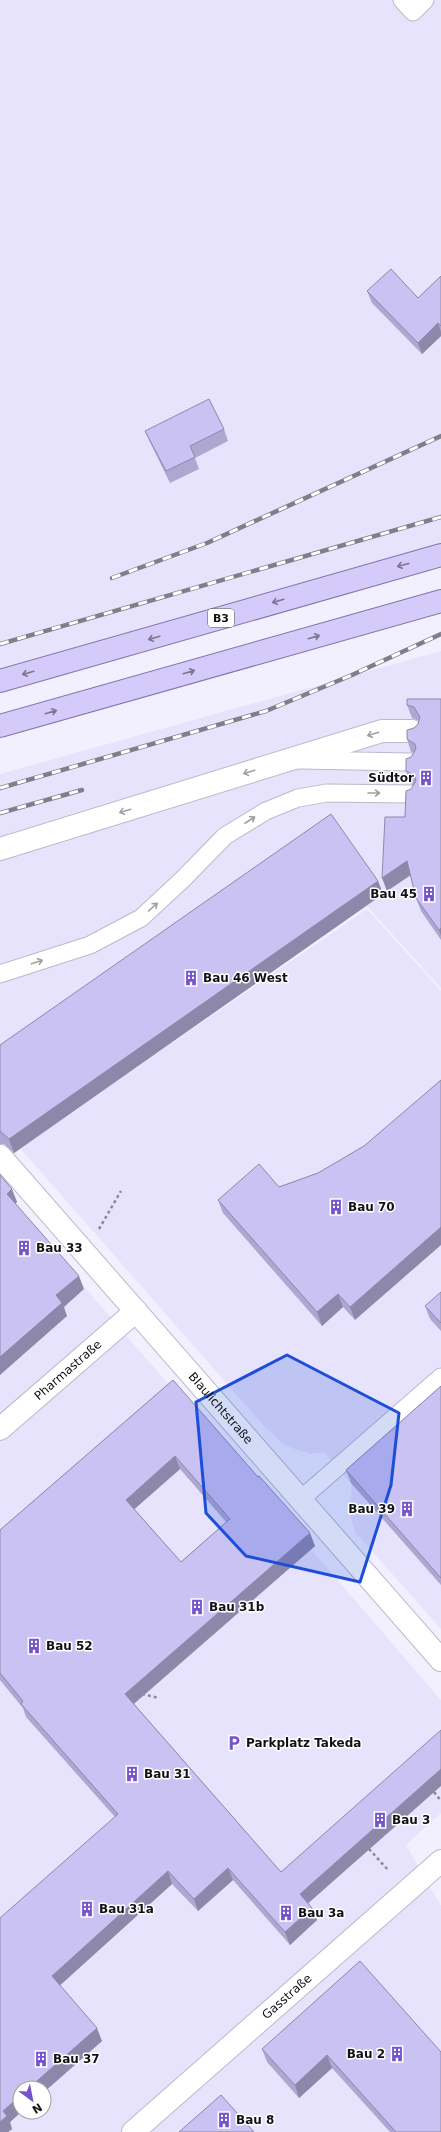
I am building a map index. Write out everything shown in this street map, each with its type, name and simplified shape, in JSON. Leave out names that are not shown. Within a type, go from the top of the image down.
[{"type":"main road","name":"B3","points":[[0,681],[441,555]]},
{"type":"main road","points":[[0,726],[441,601]]},
{"type":"street","points":[[0,849],[382,731],[412,732]]},
{"type":"street","name":"Blaulichtstraße","points":[[0,1156],[441,1660]]},
{"type":"street","name":"Pharmastraße","points":[[0,1430],[136,1311]]},
{"type":"street","name":"Gasstraße","points":[[133,2132],[440,1865]]},
{"type":"lane","points":[[402,0],[413,12],[425,0]]},
{"type":"lane","points":[[287,760],[411,762]]},
{"type":"lane","points":[[0,974],[90,944],[141,918],[226,836],[266,811],[298,798],[327,793],[410,794]]},
{"type":"lane","points":[[301,1499],[441,1377]]},
{"type":"path","points":[[81,1249],[98,1229],[122,1191]]},
{"type":"path","points":[[140,1693],[159,1698]]},
{"type":"path","points":[[434,1792],[441,1800]]},
{"type":"path","points":[[369,1849],[390,1872]]},
{"type":"highlighted area","points":[[287,1355],[399,1413],[391,1485],[360,1582],[246,1556],[206,1513],[196,1402]]},
{"type":"shaded area","points":[[0,0],[441,0],[441,550],[0,675]]},
{"type":"shaded area","points":[[441,651],[441,988],[367,906],[51,1126],[367,909],[441,991],[441,1629],[355,1532],[349,1511],[352,1485],[324,1452],[311,1454],[283,1444],[264,1426],[20,1148],[0,1171],[0,774]]},
{"type":"shaded area","points":[[0,1183],[75,1276],[441,1700],[441,1813],[406,1845],[441,1906],[441,2132],[0,2132]]},
{"type":"building","points":[[391,269],[418,298],[441,276],[441,326],[438,323],[418,343],[367,291]]},
{"type":"building","points":[[209,399],[224,429],[190,446],[195,457],[166,471],[145,431]]},
{"type":"building","points":[[407,699],[441,699],[441,928],[439,930],[416,898],[407,861],[382,878],[385,817],[405,817],[406,791],[411,789],[416,781],[415,776],[406,771],[406,759],[411,757],[416,749],[415,744],[407,739],[407,730],[414,728],[418,724],[420,717],[414,707],[407,705]]},
{"type":"building","name":"Bau 46 West","points":[[331,814],[378,881],[9,1139],[0,1131],[0,1045]]},
{"type":"building","name":"Bau 70","points":[[441,1080],[441,1227],[350,1307],[338,1294],[317,1312],[218,1200],[259,1164],[279,1187],[318,1173],[364,1146]]},
{"type":"building","name":"Bau 33","points":[[0,1175],[12,1189],[7,1194],[79,1276],[56,1295],[62,1303],[0,1357]]},
{"type":"building","points":[[441,1292],[441,1323],[425,1306]]},
{"type":"building","points":[[173,1380],[258,1477],[259,1476],[310,1533],[125,1694],[281,1872],[441,1730],[441,1769],[300,1894],[312,1908],[285,1932],[228,1868],[194,1899],[168,1871],[52,1976],[97,2028],[38,2080],[12,2080],[12,2103],[3,2111],[7,2116],[0,2122],[0,1918],[118,1814],[21,1704],[23,1701],[0,1673],[0,1530]],"holes":[[[175,1456],[230,1519],[181,1562],[126,1500]]]},
{"type":"building","name":"Bau 39","points":[[441,1386],[441,1578],[346,1470]]},
{"type":"building","name":"Bau 2","points":[[360,1961],[441,2052],[441,2132],[396,2132],[327,2055],[295,2085],[262,2049]]},
{"type":"building","points":[[221,2095],[254,2132],[179,2132]]},
{"type":"railway","points":[[112,578],[207,543],[441,436]]},
{"type":"railway","points":[[0,644],[441,517]]},
{"type":"railway","points":[[0,788],[266,711],[352,675],[441,634]]},
{"type":"railway","points":[[0,813],[82,790]]},
{"type":"place","name":"Südtor","points":[[426,778]]},
{"type":"place","name":"Bau 45","points":[[429,894]]},
{"type":"place","name":"Bau 46 West","points":[[191,978]]},
{"type":"place","name":"Bau 70","points":[[336,1207]]},
{"type":"place","name":"Bau 33","points":[[24,1248]]},
{"type":"place","name":"Bau 39","points":[[407,1509]]},
{"type":"place","name":"Bau 31b","points":[[197,1607]]},
{"type":"place","name":"Bau 52","points":[[34,1646]]},
{"type":"place","name":"Parkplatz Takeda","points":[[234,1743]]},
{"type":"place","name":"Bau 31","points":[[132,1774]]},
{"type":"place","name":"Bau 3","points":[[380,1820]]},
{"type":"place","name":"Bau 31a","points":[[87,1909]]},
{"type":"place","name":"Bau 3a","points":[[286,1913]]},
{"type":"place","name":"Bau 2","points":[[397,2054]]},
{"type":"place","name":"Bau 37","points":[[41,2059]]},
{"type":"place","name":"Bau 8","points":[[224,2120]]}]
